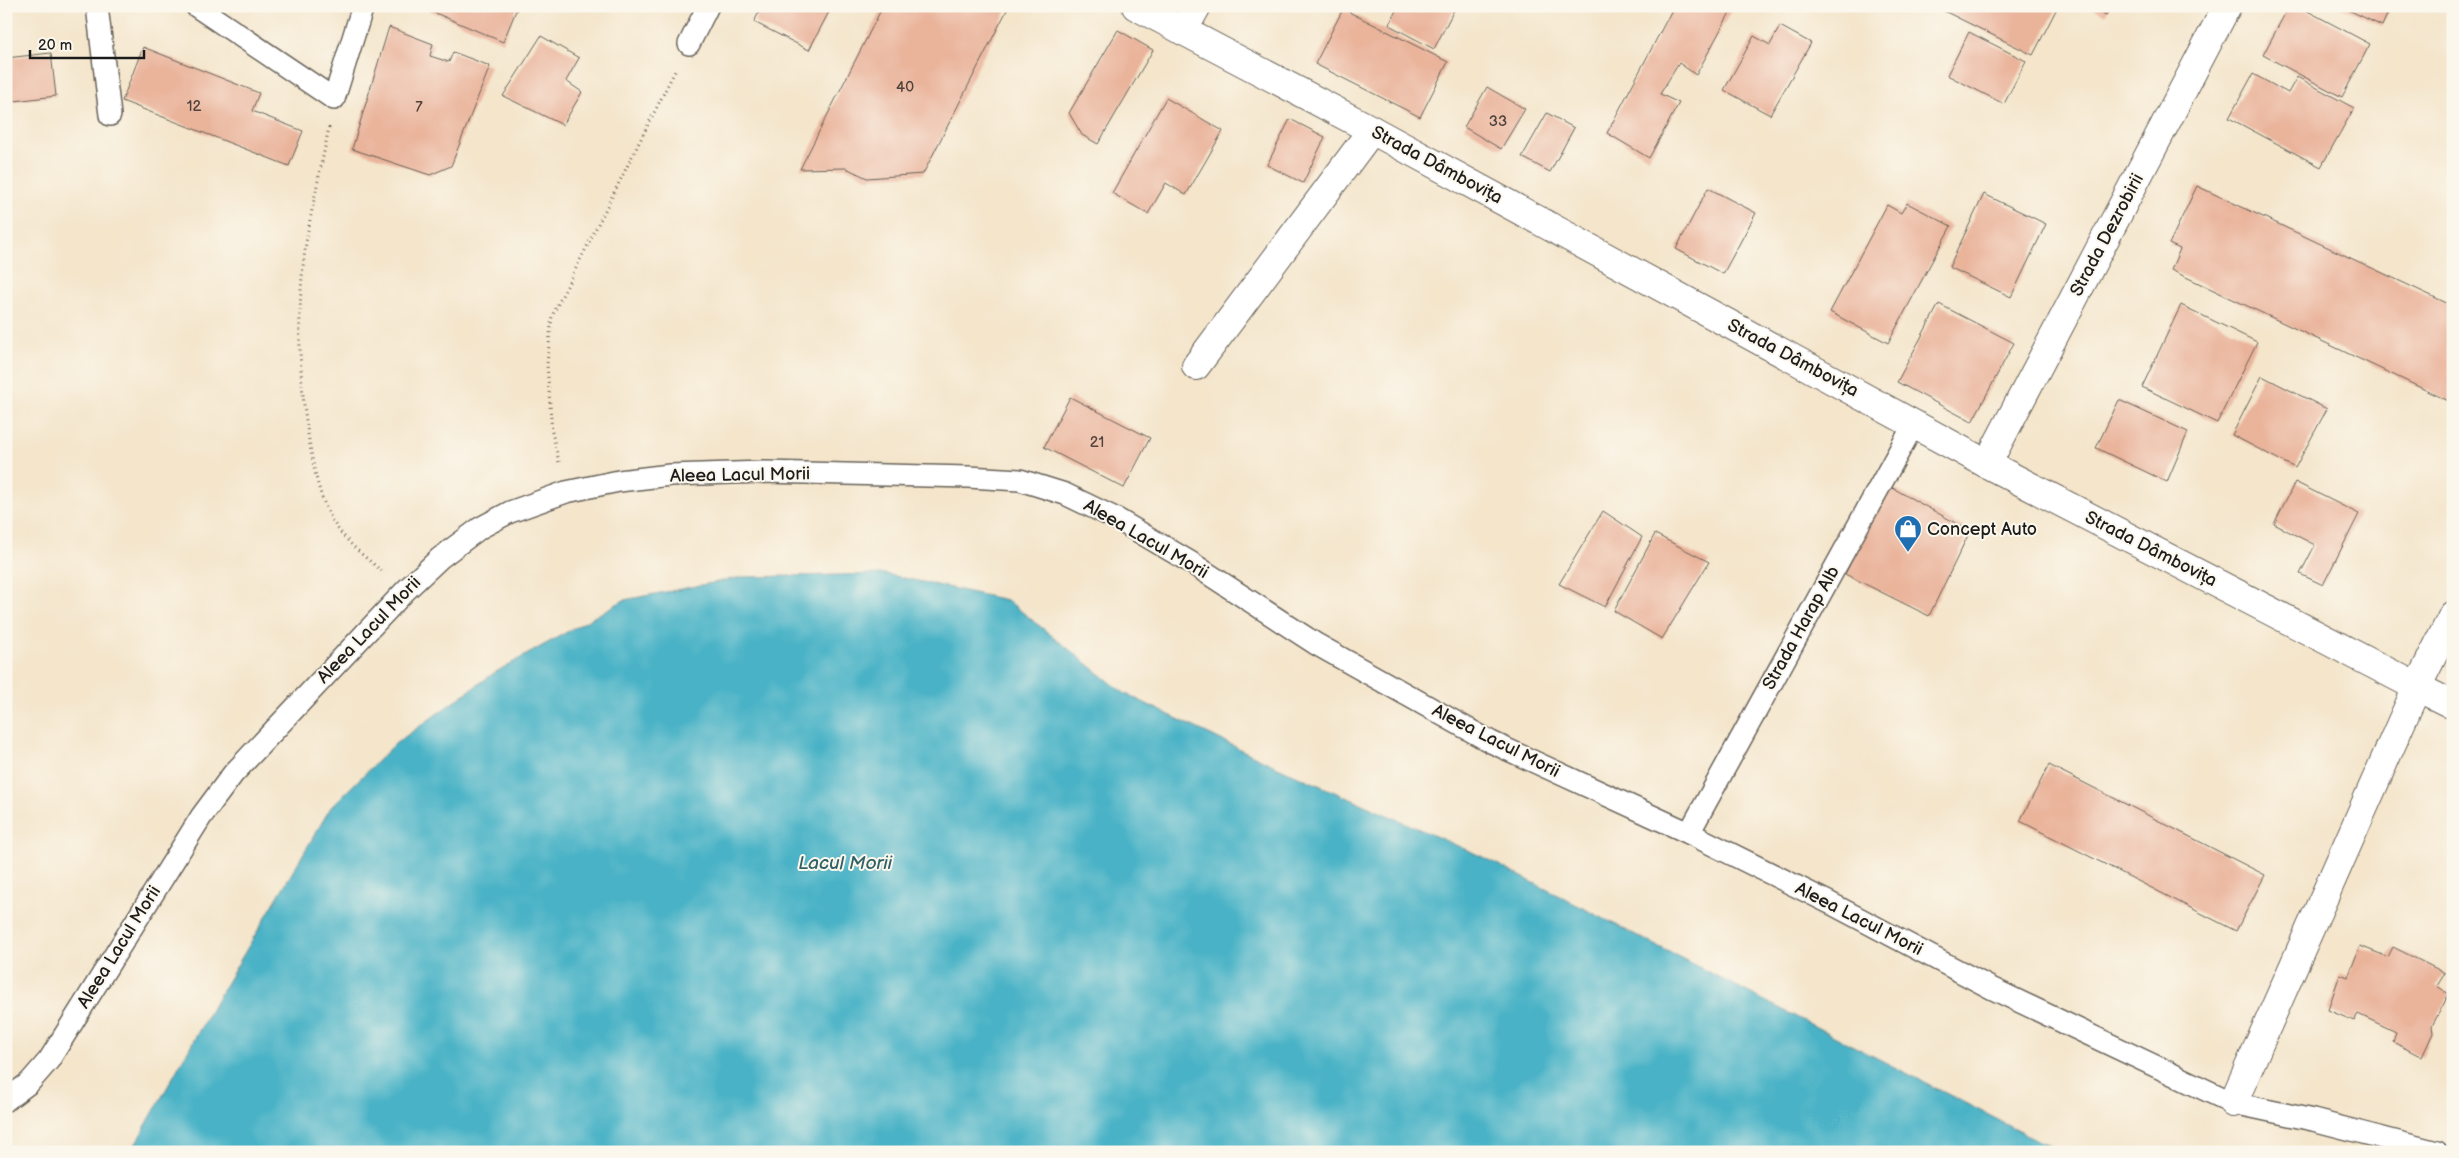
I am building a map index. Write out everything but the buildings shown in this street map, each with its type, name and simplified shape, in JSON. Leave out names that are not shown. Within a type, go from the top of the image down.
[{"type":"street","name":"Strada Dâmbovița","points":[[1136,6],[1372,130],[1987,464],[2453,705]]},
{"type":"street","points":[[1183,31],[1197,6]]},
{"type":"street","name":"Strada Dezrobirii","points":[[1987,464],[2227,6]]},
{"type":"street","points":[[1196,366],[1372,130]]},
{"type":"street","points":[[2233,1103],[2417,687],[2453,615]]},
{"type":"lane","points":[[97,6],[110,115]]},
{"type":"lane","points":[[196,6],[334,100],[363,6]]},
{"type":"lane","points":[[689,44],[708,6]]},
{"type":"lane","name":"Strada Harap Alb","points":[[1689,833],[1914,424]]},
{"type":"lane","name":"Aleea Lacul Morii","points":[[6,1100],[29,1083],[49,1060],[201,817],[233,774],[406,590],[440,558],[480,528],[510,512],[566,492],[619,481],[670,475],[747,473],[1020,480],[1065,494],[1117,519],[1190,562],[1316,644],[1492,742],[1689,833],[1830,903],[1991,988],[2233,1103],[2313,1120],[2438,1152]]},
{"type":"path","points":[[566,492],[552,432],[549,395],[547,364],[552,316],[689,44]]},
{"type":"path","points":[[334,100],[310,222],[301,296],[301,372],[304,416],[321,495],[338,529],[369,561],[406,590]]},
{"type":"water","name":"Lacul Morii","points":[[885,574],[1007,600],[1124,693],[1273,765],[1483,857],[2061,1152],[126,1152],[136,1143],[213,1006],[331,807],[395,744],[494,673],[624,600],[743,577]]},
{"type":"place","name":"Concept Auto","points":[[1908,553]]}]
